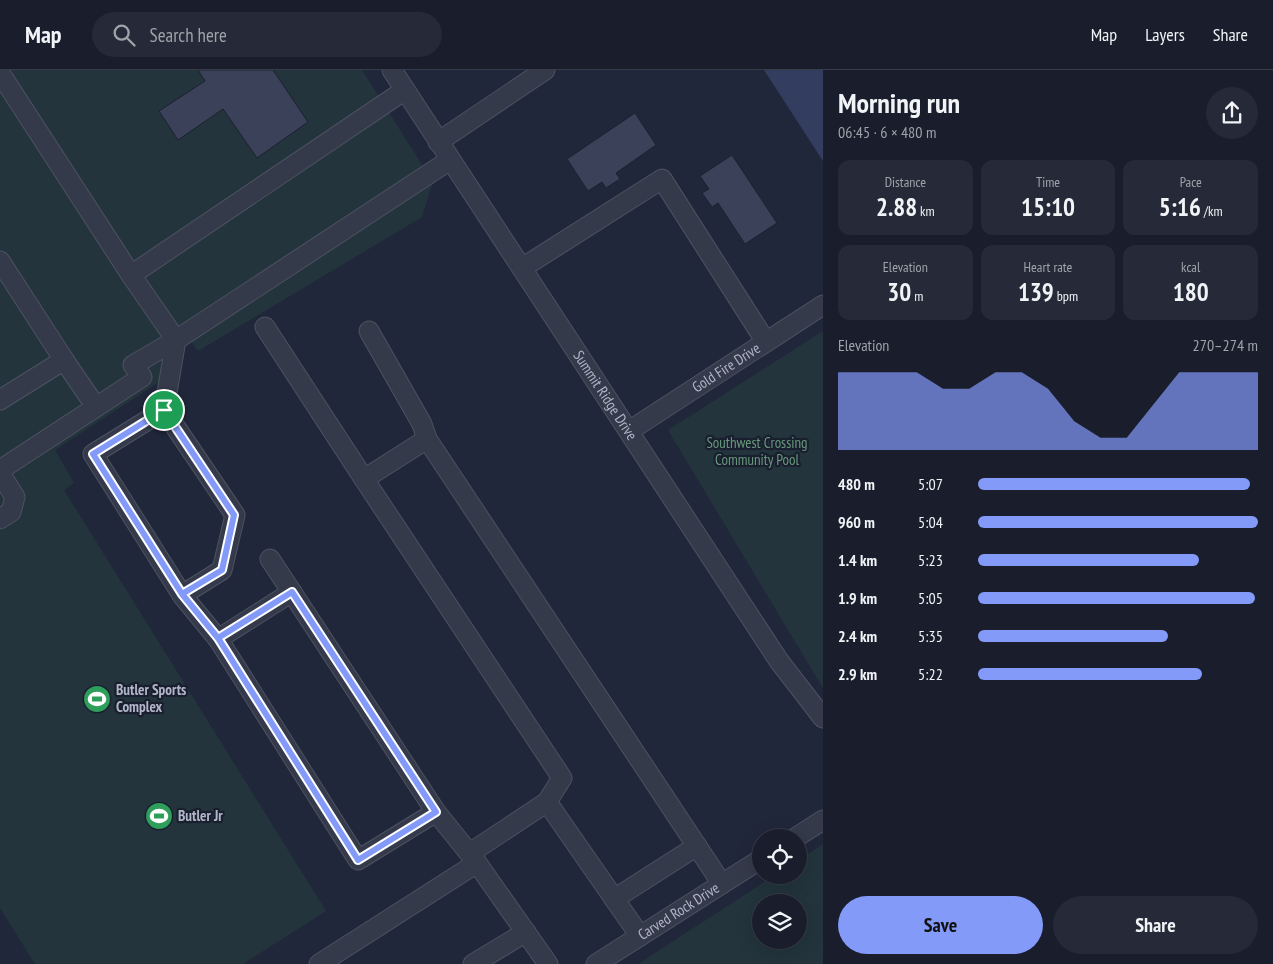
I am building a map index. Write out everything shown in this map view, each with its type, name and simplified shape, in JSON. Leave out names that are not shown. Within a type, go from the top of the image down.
[{"type":"street","name":"Summit Ridge Drive","points":[[392,70],[779,661],[823,718]]},
{"type":"street","points":[[438,142],[545,70]]},
{"type":"street","points":[[1,78],[176,340],[164,410],[234,515],[222,570],[182,594]]},
{"type":"street","points":[[131,275],[405,90]]},
{"type":"street","points":[[0,519],[11,512],[15,497],[0,472],[142,377],[133,365],[176,340],[450,160]]},
{"type":"street","points":[[522,268],[662,179],[766,342]]},
{"type":"street","points":[[0,261],[96,408]]},
{"type":"street","name":"Gold Fire Drive","points":[[629,431],[823,305]]},
{"type":"street","points":[[265,327],[562,778],[547,802],[474,858],[320,964]]},
{"type":"street","points":[[369,331],[422,424],[427,439],[722,884]]},
{"type":"street","points":[[0,400],[64,360]]},
{"type":"street","points":[[164,410],[93,454],[182,594],[218,638],[358,860],[436,812]]},
{"type":"street","points":[[364,479],[427,439]]},
{"type":"street","points":[[270,558],[436,812],[474,858],[548,964]]},
{"type":"street","points":[[218,638],[292,592]]},
{"type":"street","points":[[547,802],[640,936]]},
{"type":"street","points":[[807,830],[823,820]]},
{"type":"street","points":[[614,899],[698,846]]},
{"type":"street","name":"Carved Rock Drive","points":[[596,964],[752,865]]},
{"type":"street","points":[[473,964],[526,932]]},
{"type":"green space","name":"Butler Sports Complex","points":[[0,70],[362,70],[433,182],[422,217],[198,351],[190,340],[168,355],[165,378],[55,450],[74,483],[64,490],[326,911],[243,964],[35,964],[0,908]]},
{"type":"green space","name":"Southwest Crossing Community Pool","points":[[823,331],[823,688],[668,430]]},
{"type":"green space","points":[[823,844],[823,964],[638,964],[761,884],[807,884],[807,855]]},
{"type":"water","points":[[764,70],[823,70],[823,161]]},
{"type":"building","points":[[198,70],[273,70],[308,122],[257,158],[223,109],[178,140],[159,111],[205,81]]},
{"type":"building","points":[[635,113],[656,145],[616,173],[620,179],[606,188],[602,182],[588,191],[567,159]]},
{"type":"building","points":[[732,155],[777,223],[745,244],[718,203],[712,207],[702,193],[709,189],[700,176]]},
{"type":"place","name":"Butler Sports Complex","points":[[97,699]]},
{"type":"place","name":"Butler Jr","points":[[159,816]]},
{"type":"route","points":[[164,410],[93,454],[182,594],[218,638],[292,592],[436,812],[358,860],[218,638],[182,594],[222,570],[234,515],[164,410]]}]
